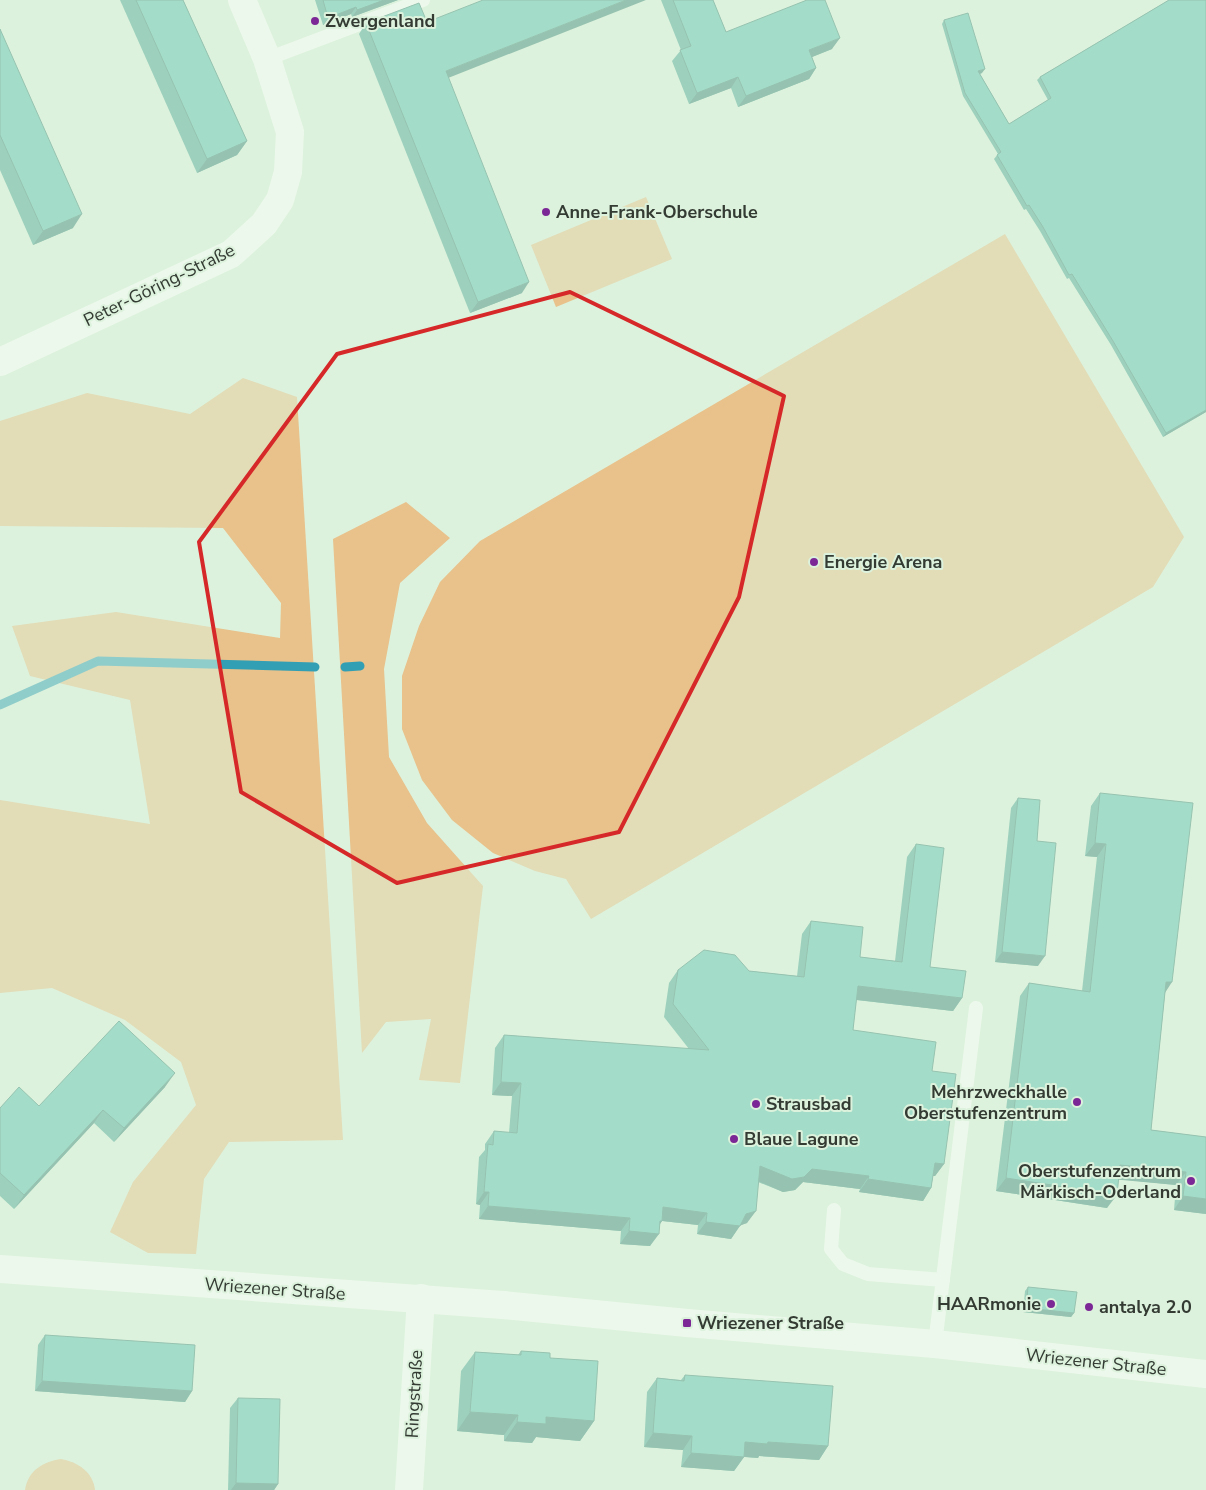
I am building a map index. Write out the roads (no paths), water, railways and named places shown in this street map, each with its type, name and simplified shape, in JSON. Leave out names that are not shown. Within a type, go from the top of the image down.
[{"type":"street","name":"Peter-Göring-Straße","points":[[0,362],[231,254],[264,224],[280,200],[288,172],[290,132],[267,59],[242,0]]},
{"type":"street","name":"Wriezener Straße","points":[[0,1269],[421,1298],[935,1344],[1206,1374]]},
{"type":"street","name":"Ringstraße","points":[[409,1490],[421,1298]]},
{"type":"lane","points":[[267,59],[423,0]]},
{"type":"lane","points":[[935,1344],[976,1008]]},
{"type":"lane","points":[[834,1210],[830,1249],[843,1264],[868,1274],[943,1280]]},
{"type":"waterway","points":[[0,705],[98,661],[315,667]]},
{"type":"waterway","points":[[345,667],[360,666]]},
{"type":"place","name":"Zwergenland","points":[[315,21]]},
{"type":"place","name":"Anne-Frank-Oberschule","points":[[546,212]]},
{"type":"place","name":"Energie Arena","points":[[814,562]]},
{"type":"place","name":"Mehrzweckhalle Oberstufenzentrum","points":[[1077,1102]]},
{"type":"place","name":"Strausbad","points":[[756,1104]]},
{"type":"place","name":"Blaue Lagune","points":[[734,1139]]},
{"type":"place","name":"Oberstufenzentrum Märkisch-Oderland","points":[[1191,1181]]},
{"type":"place","name":"HAARmonie","points":[[1051,1304]]},
{"type":"place","name":"antalya 2.0","points":[[1089,1307]]},
{"type":"place","name":"Wriezener Straße","points":[[687,1323]]}]
